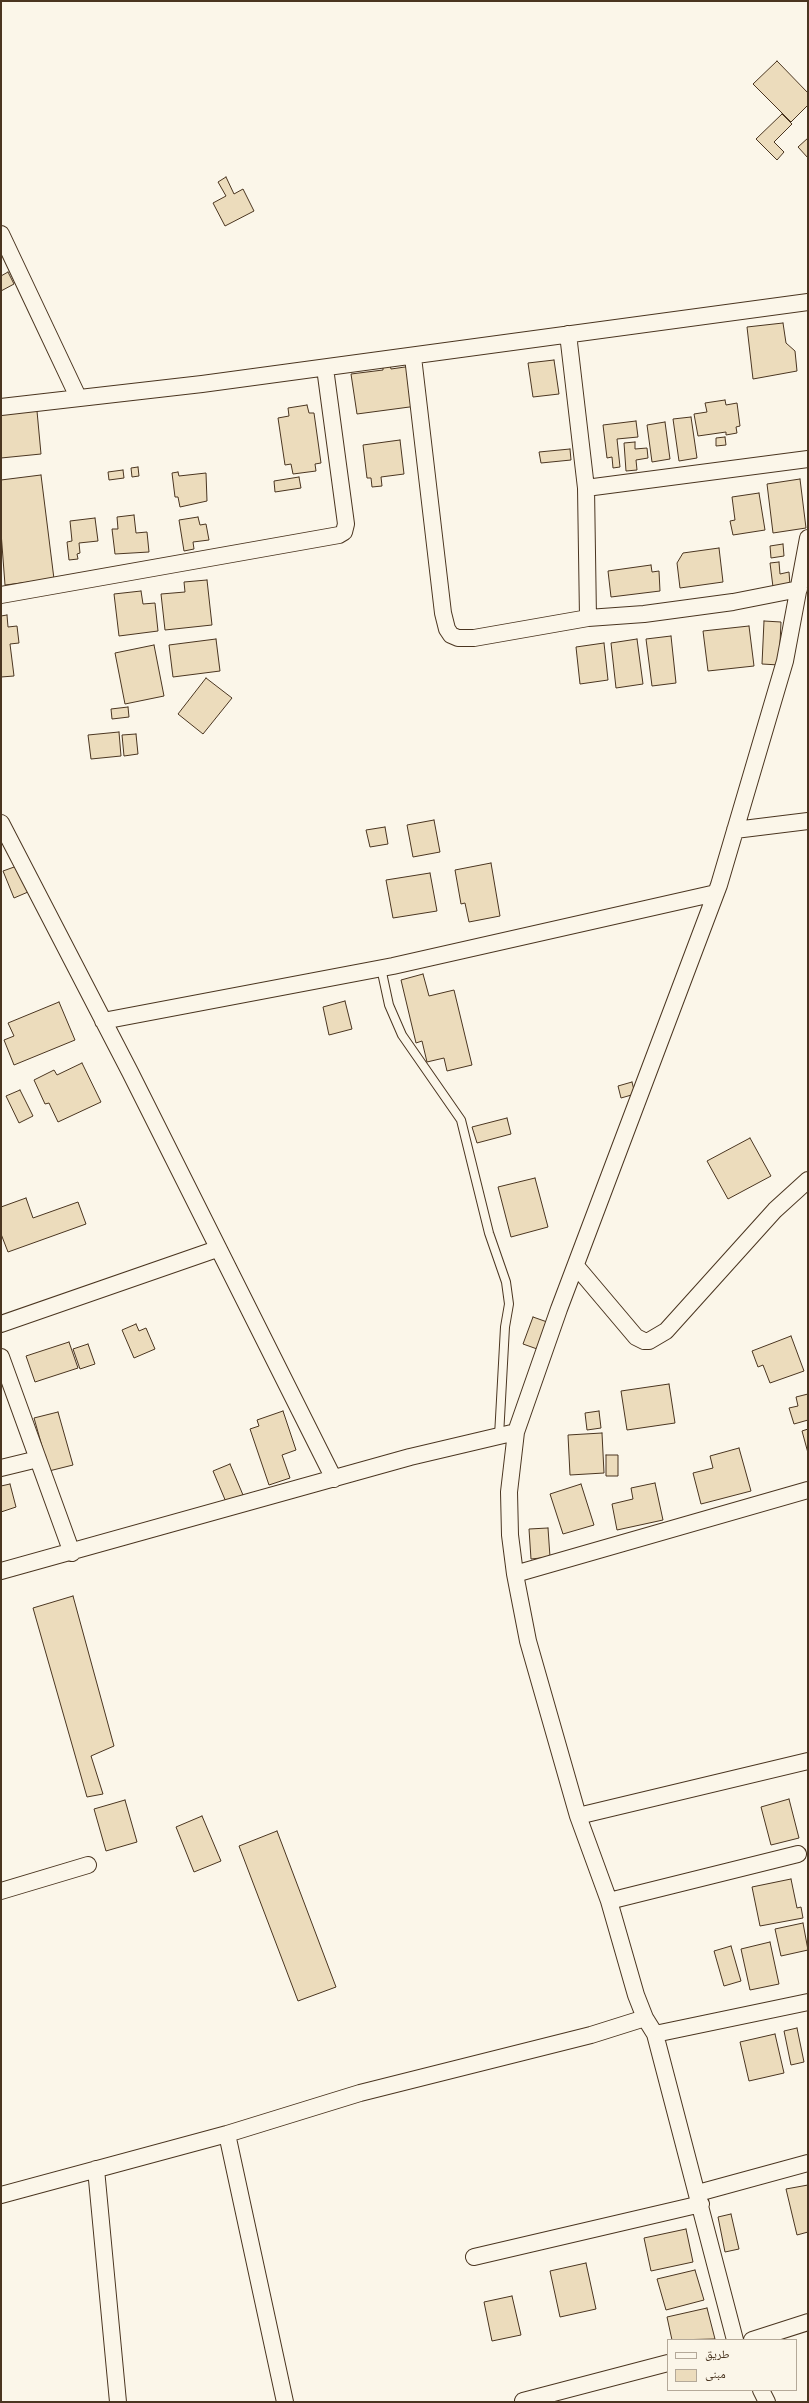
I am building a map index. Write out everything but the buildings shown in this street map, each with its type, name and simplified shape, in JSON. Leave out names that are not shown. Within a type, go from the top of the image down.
[{"type":"street","points":[[1,234],[78,397]]},
{"type":"street","points":[[1,407],[202,384],[413,357],[568,334],[808,302]]},
{"type":"street","points":[[568,334],[586,488],[588,618]]},
{"type":"street","points":[[413,357],[442,606],[447,629],[451,635],[458,638],[474,638],[588,618],[644,614],[733,602],[798,589]]},
{"type":"street","points":[[1,595],[339,535],[344,532],[346,524],[325,368]]},
{"type":"street","points":[[586,488],[808,459]]},
{"type":"street","points":[[735,2339],[700,2198],[655,2034],[645,2018],[636,1995],[609,1901],[578,1816],[528,1641],[515,1574],[510,1535],[509,1492],[516,1432],[576,1266],[716,893],[785,661],[808,538]]},
{"type":"street","points":[[735,830],[808,821]]},
{"type":"street","points":[[1,823],[103,1021],[334,1479]]},
{"type":"street","points":[[103,1021],[381,968],[716,893]]},
{"type":"street","points":[[576,1266],[636,1337],[644,1341],[649,1341],[666,1330],[775,1210],[808,1180]]},
{"type":"street","points":[[1,1324],[217,1249]]},
{"type":"street","points":[[1,1357],[72,1553]]},
{"type":"street","points":[[1,1571],[72,1553],[410,1457],[516,1432]]},
{"type":"street","points":[[1,1468],[38,1459]]},
{"type":"street","points":[[515,1574],[808,1490]]},
{"type":"street","points":[[578,1816],[808,1761]]},
{"type":"street","points":[[609,1901],[798,1854]]},
{"type":"street","points":[[1,1891],[88,1865]]},
{"type":"street","points":[[655,2034],[808,2002]]},
{"type":"street","points":[[1,2194],[227,2134],[360,2094],[591,2035],[645,2018]]},
{"type":"street","points":[[227,2134],[286,2402]]},
{"type":"street","points":[[474,2257],[700,2198],[808,2164]]},
{"type":"street","points":[[96,2169],[118,2402]]},
{"type":"street","points":[[755,2339],[808,2322]]},
{"type":"street","points":[[523,2401],[667,2363]]},
{"type":"street","points":[[762,2391],[767,2402]]},
{"type":"lane","points":[[381,968],[388,1005],[402,1035],[461,1120],[489,1233],[506,1282],[509,1304],[505,1327],[500,1436]]}]
